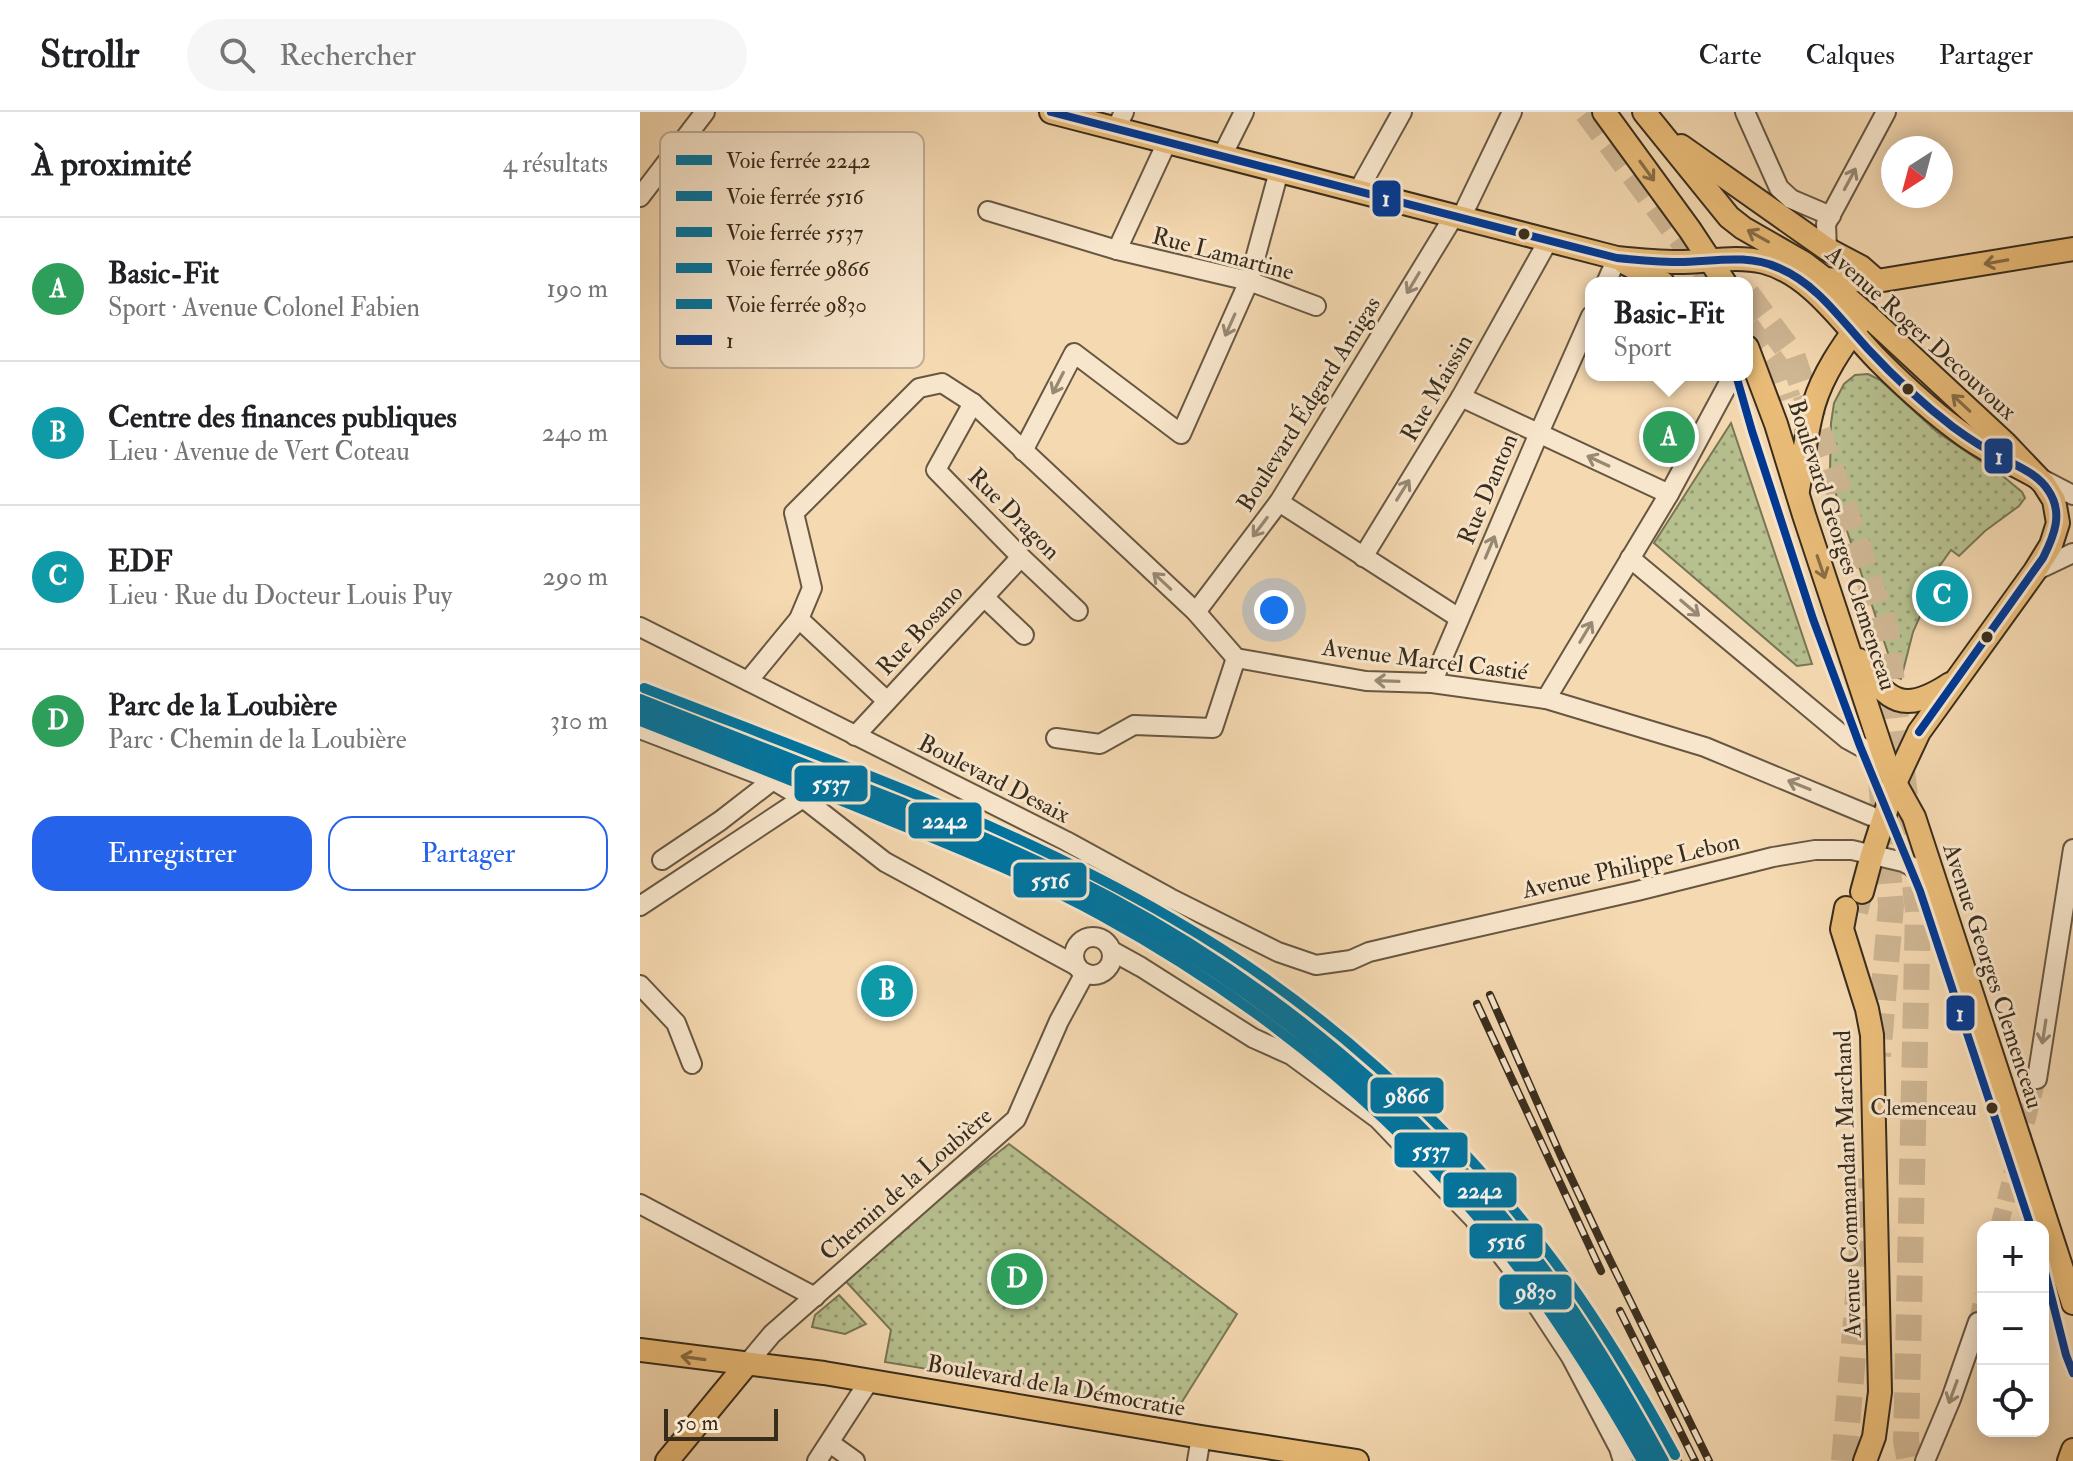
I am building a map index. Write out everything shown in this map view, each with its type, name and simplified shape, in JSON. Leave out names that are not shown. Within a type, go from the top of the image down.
[{"type":"main road","points":[[1051,112],[1120,120],[1167,142],[1617,258],[1679,262],[1762,261],[1799,278],[1837,314],[1860,323],[1878,360]]},
{"type":"main road","points":[[1604,112],[1721,277]]},
{"type":"main road","points":[[1650,120],[1827,249],[1861,267],[1877,281]]},
{"type":"main road","name":"Avenue Roger Decouvoux","points":[[1650,120],[1729,217],[1835,280],[1860,323],[2005,443],[2044,484],[2054,500],[2058,523],[2051,545],[2035,571]]},
{"type":"main road","points":[[1827,249],[1835,280]]},
{"type":"main road","points":[[1799,278],[1877,281],[2073,249]]},
{"type":"main road","points":[[1617,258],[1652,277]]},
{"type":"main road","points":[[1733,277],[1744,259]]},
{"type":"main road","points":[[1797,495],[1814,404],[1839,352],[1860,323],[1877,281]]},
{"type":"main road","points":[[1839,352],[1860,351],[1878,360],[1954,428],[2037,477]]},
{"type":"main road","name":"Boulevard Georges Clemenceau","points":[[1753,363],[1776,424],[1845,639],[1897,759],[1914,817]]},
{"type":"main road","points":[[1867,854],[1871,816],[1897,759],[2035,571]]},
{"type":"main road","points":[[1845,639],[1881,689],[1899,701],[1923,699],[1956,680]]},
{"type":"main road","points":[[1855,900],[1867,854],[1895,783],[1897,759]]},
{"type":"main road","name":"Avenue Georges Clemenceau","points":[[1895,783],[1914,817],[2072,1299]]},
{"type":"main road","name":"Avenue Commandant Marchand","points":[[1855,900],[1842,929],[1872,1035],[1880,1392],[1874,1437],[1865,1461]]},
{"type":"main road","name":"Avenue Commandant Marchand","points":[[1855,900],[1858,940],[1879,1014],[1884,1137],[1890,1392],[1886,1431],[1877,1461]]},
{"type":"main road","name":"Boulevard de la Démocratie","points":[[640,1350],[824,1373],[1357,1461]]},
{"type":"main road","points":[[667,1461],[746,1365]]},
{"type":"main road","points":[[2069,1461],[2073,1450]]},
{"type":"street","points":[[690,132],[705,112]]},
{"type":"street","points":[[1222,156],[1244,112]]},
{"type":"street","points":[[1358,191],[1402,112]]},
{"type":"street","name":"Boulevard Édgard Amigas","points":[[1196,612],[1279,502],[1458,217],[1512,112]]},
{"type":"street","points":[[1745,112],[1779,188],[1791,199],[1831,216]]},
{"type":"street","points":[[1827,249],[1826,224],[1886,112]]},
{"type":"street","name":"Rue Lamartine","points":[[1117,250],[1167,142]]},
{"type":"street","points":[[640,197],[660,171]]},
{"type":"street","points":[[1023,451],[1074,353],[1181,434],[1249,281],[1279,171]]},
{"type":"street","name":"Rue Lamartine","points":[[988,211],[1117,250],[1249,281],[1316,306]]},
{"type":"street","name":"Rue Maissin","points":[[1363,557],[1461,397],[1548,241]]},
{"type":"street","points":[[1609,277],[1617,258]]},
{"type":"street","name":"Rue Danton","points":[[1432,683],[1585,330]]},
{"type":"street","points":[[1546,699],[1669,494],[1730,381]]},
{"type":"street","points":[[748,681],[799,619],[812,588],[794,513],[919,388],[942,383],[973,403],[1196,612],[1236,658],[1213,728],[1134,725],[1100,744],[1056,738]]},
{"type":"street","points":[[1461,397],[1669,494]]},
{"type":"street","name":"Rue Dragon","points":[[973,403],[936,470],[1078,611]]},
{"type":"street","points":[[2037,477],[2073,495]]},
{"type":"street","points":[[1279,502],[1459,618]]},
{"type":"street","points":[[2035,571],[2073,553]]},
{"type":"street","name":"Rue Bosano","points":[[855,736],[1021,557]]},
{"type":"street","points":[[1630,558],[1847,739],[1897,759]]},
{"type":"street","points":[[984,597],[1024,635]]},
{"type":"street","points":[[799,619],[887,701]]},
{"type":"street","name":"Boulevard Desaix","points":[[640,627],[1066,841],[1278,952],[1316,965],[1329,963]]},
{"type":"street","name":"Avenue Marcel Castié","points":[[1236,658],[1366,681],[1432,683],[1546,699],[1705,747],[1871,816]]},
{"type":"street","points":[[640,729],[773,780],[803,798],[885,862],[1037,945],[1081,969],[1096,974],[1109,960],[1109,945],[1099,937],[1037,945]]},
{"type":"street","points":[[662,860],[711,828],[773,780]]},
{"type":"street","points":[[640,906],[803,798]]},
{"type":"street","points":[[2037,1079],[2073,849]]},
{"type":"street","name":"Avenue Philippe Lebon","points":[[1329,963],[1773,857],[1815,850],[1852,850],[1903,862],[1938,890]]},
{"type":"street","points":[[1080,941],[1074,953],[1081,969]]},
{"type":"street","points":[[1109,960],[1141,967],[1253,1038],[1291,1055],[1378,1119],[1474,1219],[1519,1278],[1571,1357],[1623,1461]]},
{"type":"street","name":"Chemin de la Loubière","points":[[746,1365],[772,1334],[1016,1119],[1081,969]]},
{"type":"street","points":[[640,985],[676,1023],[692,1064]]},
{"type":"street","points":[[640,1204],[815,1297]]},
{"type":"street","points":[[1925,1461],[1977,1325]]},
{"type":"street","points":[[817,1461],[869,1381]]},
{"type":"street","points":[[1197,1461],[1201,1437]]},
{"type":"street","points":[[830,1443],[855,1461]]},
{"type":"green space","points":[[1868,374],[1880,380],[1937,432],[2004,477],[2025,498],[1959,556],[1951,550],[1917,598],[1925,605],[1913,632],[1901,679],[1896,677],[1830,472],[1834,403],[1844,384],[1855,375]]},
{"type":"green space","points":[[1731,423],[1812,664],[1797,666],[1654,543]]},
{"type":"green space","points":[[1009,1144],[1237,1314],[1175,1413],[1027,1387],[1008,1371],[999,1381],[885,1362],[891,1330],[841,1276]]},
{"type":"green space","points":[[839,1295],[866,1324],[845,1334],[812,1327],[815,1315]]},
{"type":"tunnel","points":[[1587,112],[1710,277]]},
{"type":"tunnel","points":[[1753,302],[1792,355],[1886,630],[1918,911],[1906,1441],[1910,1461]]},
{"type":"tunnel","points":[[1753,335],[1777,368],[1788,399]]},
{"type":"tunnel","points":[[1878,741],[1891,906],[1878,1056]]},
{"type":"tunnel","points":[[1857,912],[1862,892]]},
{"type":"tunnel","points":[[2001,1221],[2037,1079]]},
{"type":"tunnel","points":[[1844,1461],[1868,1179]]},
{"type":"railway","points":[[748,741],[935,802],[977,820],[1151,912],[1219,953],[1284,998],[1405,1097],[1461,1152],[1513,1211],[1595,1319],[1678,1461]]},
{"type":"railway","points":[[1490,995],[1605,1250],[1709,1461]]},
{"type":"railway","points":[[1477,1004],[1601,1271]]},
{"type":"railway","points":[[1620,1311],[1695,1461]]},
{"type":"rail line","name":"9866","points":[[644,688],[913,793],[1045,852],[1173,919],[1279,988],[1377,1067],[1467,1156],[1509,1204],[1566,1277],[1599,1326],[1675,1455]]},
{"type":"rail line","name":"2242","points":[[640,699],[904,803],[1058,871],[1170,931],[1287,1010],[1395,1102],[1446,1152],[1493,1205],[1573,1308],[1664,1461]]},
{"type":"rail line","name":"5537","points":[[640,708],[954,833],[1059,880],[1169,941],[1285,1021],[1393,1111],[1489,1213],[1566,1315],[1656,1461]]},
{"type":"rail line","name":"5516","points":[[640,712],[906,817],[1037,874],[1164,941],[1241,991],[1314,1045],[1381,1104],[1443,1167],[1501,1234],[1554,1305],[1604,1381],[1650,1461]]},
{"type":"rail line","name":"9830","points":[[640,721],[945,843],[1050,890],[1162,951],[1278,1030],[1385,1120],[1482,1222],[1556,1322],[1642,1461]]},
{"type":"transit line","name":"1","points":[[1051,112],[1617,258],[1670,262],[1754,261],[1779,268],[1805,283],[1920,400],[1970,439],[2038,479],[2048,490],[2056,507],[2054,533],[2043,558],[1919,732]]},
{"type":"transit line","name":"1","points":[[1738,381],[1813,619],[1860,746],[1920,891],[2029,1221]]},
{"type":"transit line","name":"1","points":[[2049,1288],[2073,1373]]},
{"type":"place","name":"Basic-Fit","points":[[1669,437]]},
{"type":"place","name":"EDF","points":[[1942,596]]},
{"type":"place","name":"Centre des finances publiques","points":[[887,991]]},
{"type":"place","name":"Clemenceau","points":[[1992,1108]]},
{"type":"place","name":"Parc de la Loubière","points":[[1017,1279]]}]
